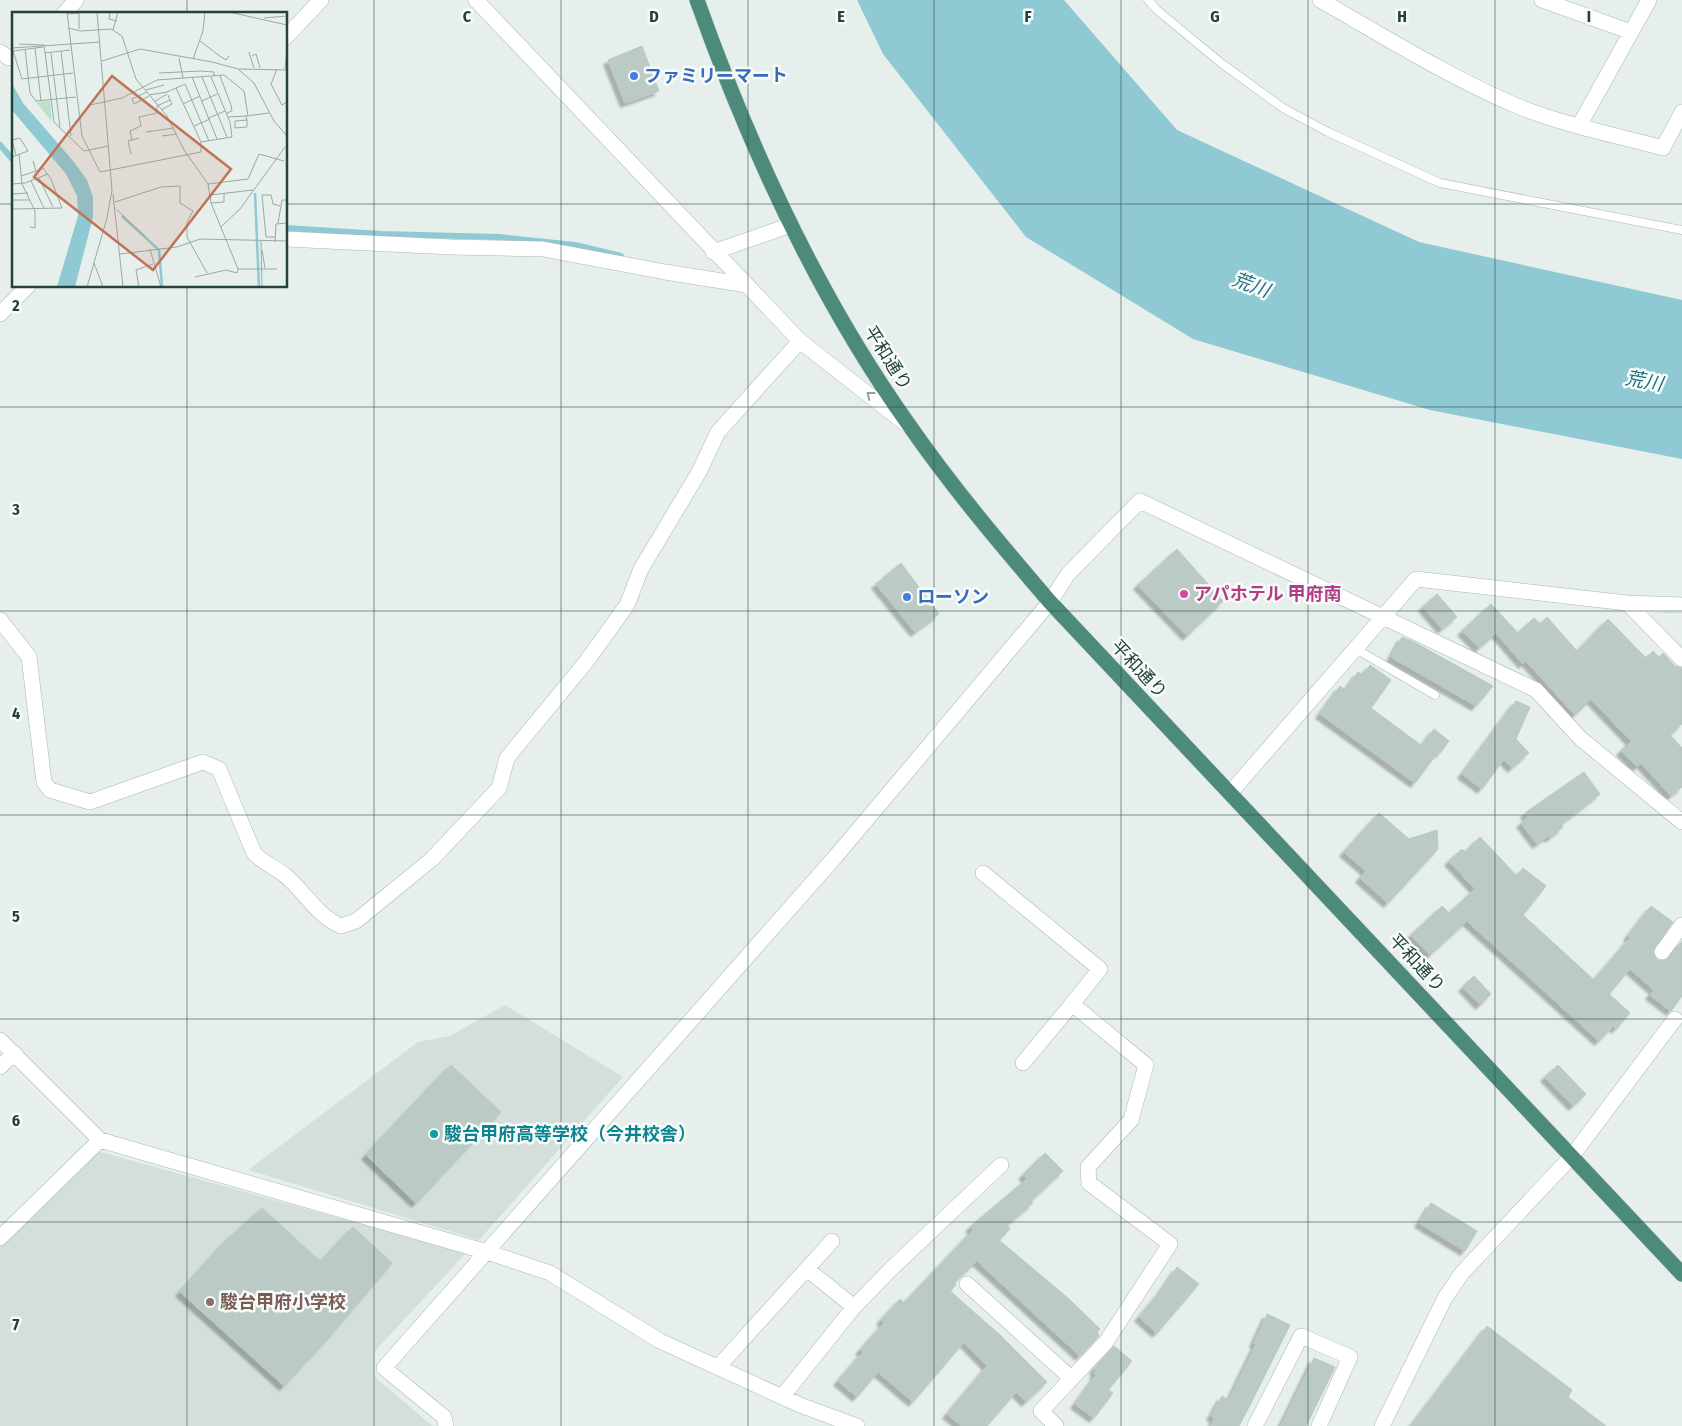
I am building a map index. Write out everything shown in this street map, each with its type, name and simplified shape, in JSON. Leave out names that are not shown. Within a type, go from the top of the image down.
[{"type":"highway","name":"平和通り","points":[[697,0],[724,77],[753,146],[840,316],[908,425],[968,506],[1050,602],[1682,1274]]},
{"type":"street","points":[[66,12],[76,0]]},
{"type":"street","points":[[288,36],[321,0]]},
{"type":"street","points":[[476,0],[713,252],[800,341],[908,425]]},
{"type":"street","points":[[1320,0],[1451,74],[1518,106],[1579,126],[1663,148],[1682,112]]},
{"type":"street","points":[[1542,0],[1631,32]]},
{"type":"street","points":[[1579,126],[1649,0]]},
{"type":"street","points":[[0,52],[9,58],[12,57]]},
{"type":"street","points":[[713,252],[792,225]]},
{"type":"street","points":[[288,239],[451,247],[543,248],[665,272],[747,285]]},
{"type":"street","points":[[0,314],[26,288]]},
{"type":"street","points":[[0,620],[29,657],[44,782],[50,790],[90,802],[203,762],[219,769],[254,853],[263,863],[285,876],[327,920],[341,926],[356,921],[432,859],[499,788],[507,758],[586,662],[627,606],[640,569],[699,472],[718,432],[800,341]]},
{"type":"street","points":[[446,1426],[444,1417],[384,1368],[836,856],[1050,602],[1068,574],[1140,500],[1536,690],[1580,738],[1679,815]]},
{"type":"street","points":[[1230,793],[1416,579],[1627,603],[1682,605]]},
{"type":"street","points":[[1627,603],[1682,659]]},
{"type":"street","points":[[983,873],[1100,970],[1024,1063]]},
{"type":"street","points":[[1662,952],[1682,926]]},
{"type":"street","points":[[1056,1426],[1041,1411],[1106,1342],[1170,1244],[1089,1183],[1088,1167],[1131,1120],[1146,1065],[1072,1004]]},
{"type":"street","points":[[1382,1426],[1445,1298],[1462,1273],[1572,1156],[1678,1015]]},
{"type":"street","points":[[0,1040],[100,1140],[487,1252],[550,1273],[660,1342],[782,1397],[857,1426]]},
{"type":"street","points":[[0,1067],[14,1053]]},
{"type":"street","points":[[0,1238],[100,1140]]},
{"type":"street","points":[[782,1397],[854,1307],[891,1269],[1001,1166]]},
{"type":"street","points":[[718,1368],[832,1241]]},
{"type":"street","points":[[807,1269],[854,1307]]},
{"type":"street","points":[[967,1284],[1071,1378]]},
{"type":"street","points":[[1255,1426],[1301,1336],[1350,1357],[1319,1426]]},
{"type":"lane","points":[[1148,0],[1157,10],[1221,63],[1283,108],[1384,159],[1440,183],[1682,230]]},
{"type":"lane","points":[[1356,649],[1435,694]]},
{"type":"shaded area","points":[[505,1005],[623,1077],[479,1240],[248,1170],[418,1042],[450,1036]]},
{"type":"shaded area","name":"駿台甲府小学校","points":[[97,1151],[466,1253],[375,1351],[375,1377],[432,1426],[0,1426],[0,1247]]},
{"type":"water","name":"荒川","points":[[857,0],[1064,0],[1177,130],[1419,242],[1682,300],[1682,459],[1430,410],[1193,339],[1026,237],[883,54]]},
{"type":"building","name":"ファミリーマート","points":[[642,46],[659,91],[625,103],[608,60]]},
{"type":"building","points":[[1177,549],[1223,601],[1187,636],[1138,585]]},
{"type":"building","points":[[901,563],[939,614],[915,632],[876,584]]},
{"type":"building","points":[[1437,594],[1457,617],[1442,629],[1423,607]]},
{"type":"building","points":[[1491,604],[1518,633],[1534,618],[1540,624],[1547,617],[1577,651],[1608,619],[1646,658],[1653,651],[1659,657],[1663,653],[1675,666],[1682,668],[1682,724],[1670,735],[1682,748],[1682,787],[1671,796],[1641,763],[1637,767],[1621,751],[1631,741],[1591,699],[1575,715],[1526,661],[1523,664],[1496,633],[1479,648],[1462,631]]},
{"type":"building","points":[[1402,637],[1493,686],[1476,706],[1391,657]]},
{"type":"building","points":[[1370,665],[1391,680],[1371,708],[1422,746],[1434,729],[1449,741],[1440,753],[1438,752],[1415,783],[1320,714],[1340,686],[1345,690],[1358,672],[1363,675]]},
{"type":"building","points":[[1516,701],[1530,707],[1516,739],[1529,753],[1512,768],[1504,759],[1482,789],[1462,774]]},
{"type":"building","points":[[1584,772],[1600,794],[1561,824],[1563,827],[1550,838],[1548,836],[1537,844],[1521,823],[1528,817],[1525,813]]},
{"type":"building","points":[[1379,813],[1409,839],[1437,830],[1438,849],[1388,903],[1360,878],[1366,871],[1344,852]]},
{"type":"building","points":[[1480,837],[1517,876],[1523,868],[1546,886],[1523,915],[1594,980],[1630,938],[1628,936],[1651,906],[1673,922],[1653,951],[1657,960],[1665,961],[1682,941],[1682,996],[1671,1011],[1650,995],[1654,990],[1630,969],[1609,994],[1630,1013],[1616,1029],[1613,1026],[1599,1041],[1467,921],[1430,955],[1411,935],[1442,906],[1449,913],[1475,889],[1449,861],[1462,849],[1465,852]]},
{"type":"building","points":[[1474,976],[1491,994],[1480,1005],[1463,987]]},
{"type":"building","name":"駿台甲府高等学校（今井校舎）","points":[[451,1065],[501,1112],[416,1203],[366,1155]]},
{"type":"building","points":[[1558,1065],[1586,1094],[1573,1106],[1545,1077]]},
{"type":"building","points":[[1045,1153],[1063,1171],[1031,1201],[1033,1203],[1007,1225],[1010,1229],[999,1240],[1069,1299],[1100,1329],[1097,1332],[1099,1336],[1080,1356],[977,1261],[954,1283],[956,1285],[950,1291],[1000,1335],[1047,1382],[1026,1402],[1016,1392],[987,1426],[962,1426],[947,1414],[987,1366],[964,1342],[913,1402],[878,1372],[857,1397],[838,1381],[863,1352],[860,1350],[884,1323],[881,1320],[900,1299],[904,1303],[973,1230],[970,1227],[1027,1179],[1023,1175]]},
{"type":"building","points":[[1431,1203],[1477,1231],[1465,1251],[1419,1223]]},
{"type":"building","points":[[262,1208],[321,1262],[353,1227],[392,1263],[330,1336],[284,1386],[180,1292],[226,1241]]},
{"type":"building","points":[[1177,1267],[1199,1284],[1157,1333],[1139,1317],[1161,1291]]},
{"type":"building","points":[[1267,1314],[1290,1325],[1239,1426],[1211,1426],[1215,1418],[1211,1416],[1222,1396],[1229,1400],[1256,1344],[1254,1343]]},
{"type":"building","points":[[1487,1326],[1572,1390],[1568,1397],[1606,1426],[1411,1426]]},
{"type":"building","points":[[1114,1346],[1132,1361],[1108,1390],[1113,1393],[1094,1418],[1075,1404],[1096,1375],[1094,1374],[1096,1371],[1094,1369]]},
{"type":"building","points":[[1314,1358],[1335,1367],[1306,1426],[1281,1426]]},
{"type":"waterway","points":[[0,145],[12,159]]},
{"type":"waterway","points":[[288,228],[381,234],[499,237],[575,245],[621,256]]},
{"type":"place","name":"ファミリーマート","points":[[634,76]]},
{"type":"place","name":"アパホテル 甲府南","points":[[1184,594]]},
{"type":"place","name":"ローソン","points":[[907,597]]},
{"type":"place","name":"駿台甲府高等学校（今井校舎）","points":[[434,1134]]},
{"type":"place","name":"駿台甲府小学校","points":[[210,1302]]}]
